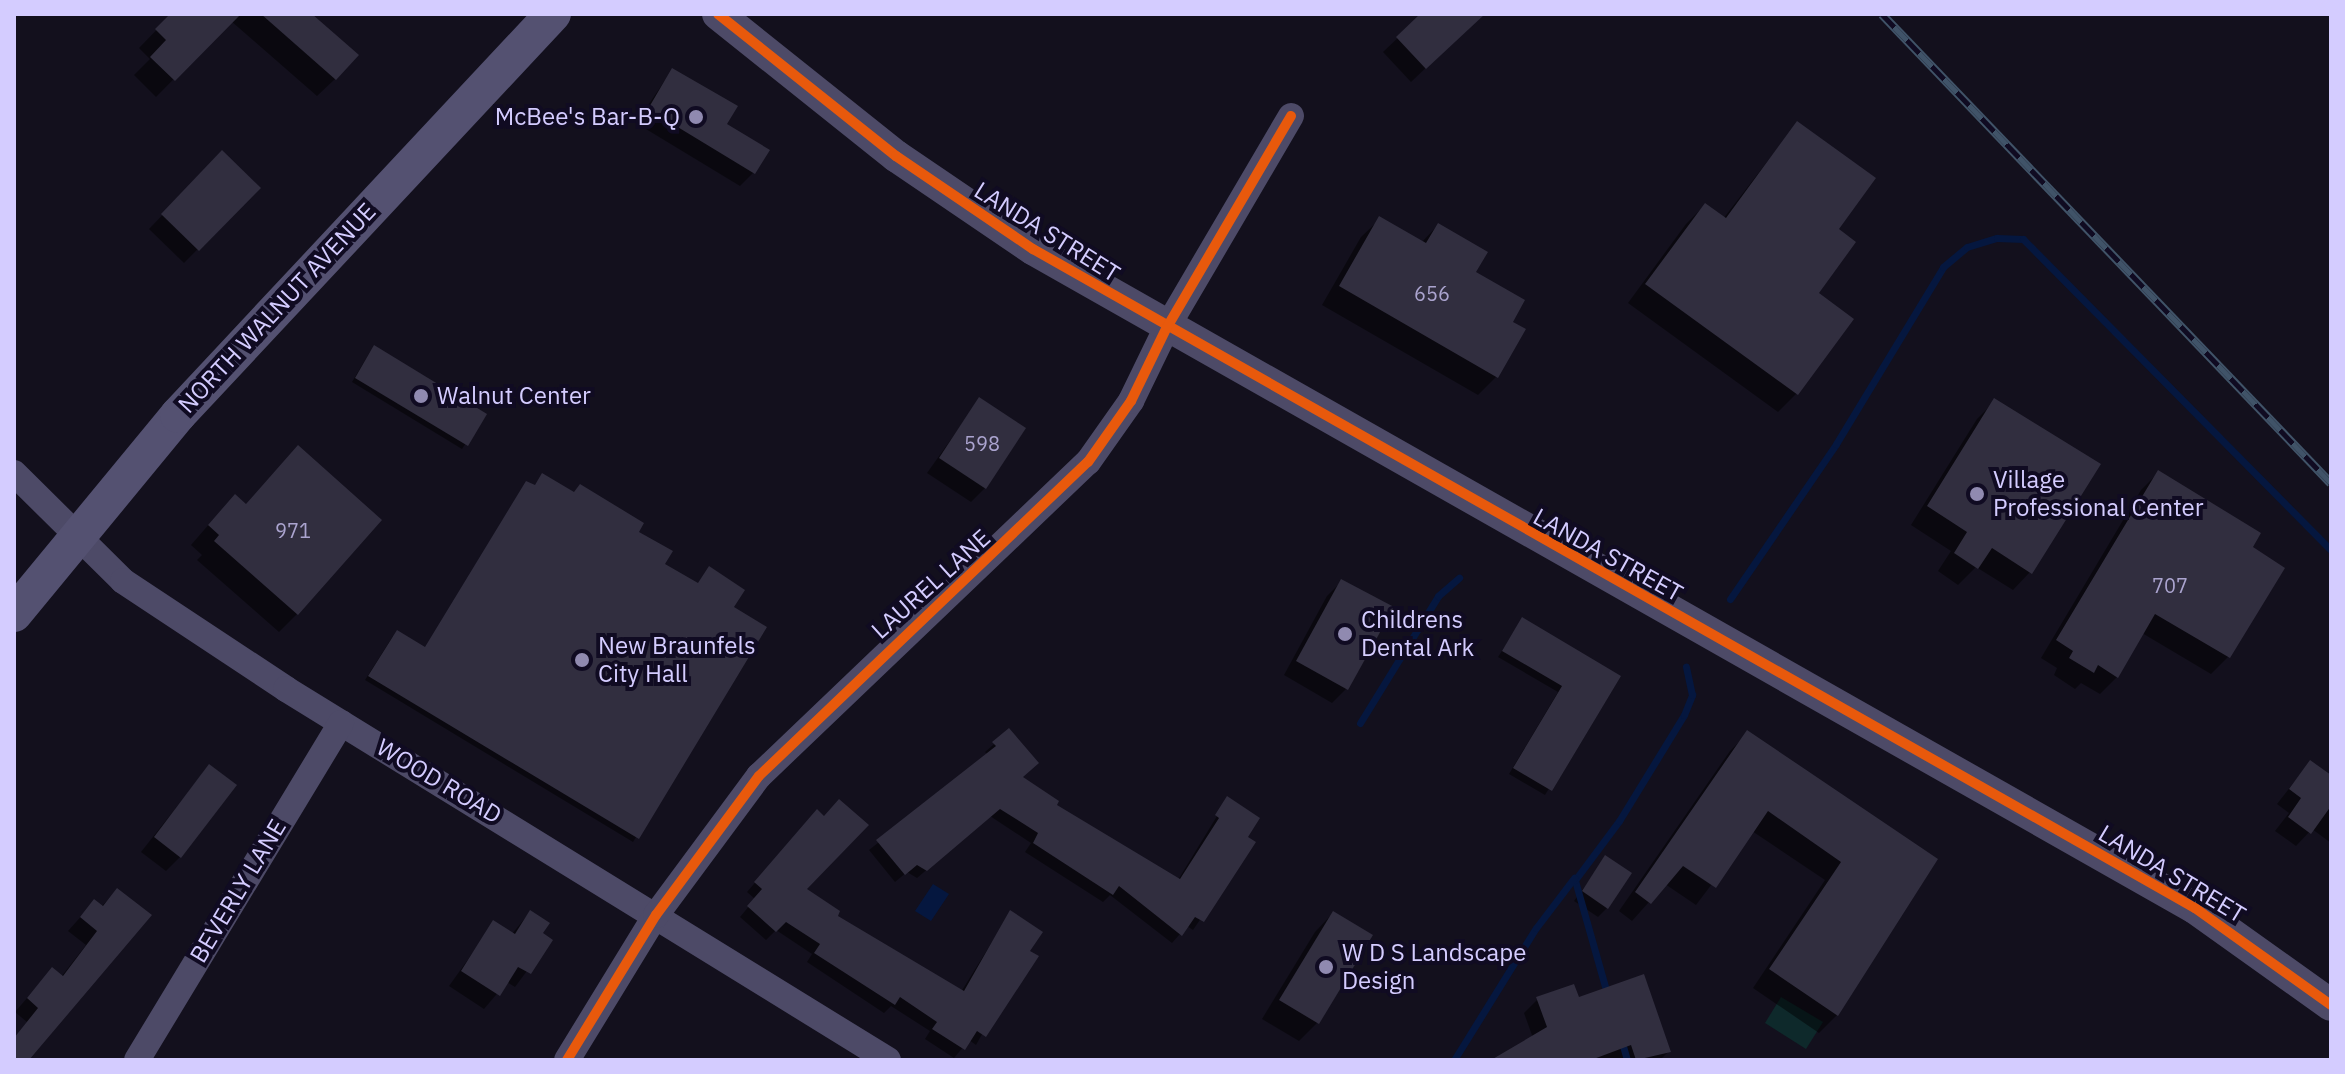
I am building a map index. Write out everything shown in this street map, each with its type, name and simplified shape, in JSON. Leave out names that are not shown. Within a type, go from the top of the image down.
[{"type":"main road","name":"NORTH WALNUT AVENUE","points":[[14,614],[178,415],[553,14]]},
{"type":"street","name":"LANDA STREET","points":[[718,14],[930,182],[1166,329],[2195,908],[2331,1005]]},
{"type":"street","name":"LAUREL LANE","points":[[567,1060],[656,915],[759,776],[1088,462],[1131,401],[1166,329],[1291,116]]},
{"type":"street","name":"WOOD ROAD","points":[[14,473],[123,581],[341,723],[888,1060]]},
{"type":"street","name":"BEVERLY LANE","points":[[137,1060],[341,723]]},
{"type":"green space","points":[[1781,997],[1823,1022],[1806,1049],[1765,1023]]},
{"type":"water","points":[[933,884],[949,894],[931,921],[915,911]]},
{"type":"building","points":[[170,14],[241,14],[175,81],[150,57],[166,40],[155,29]]},
{"type":"building","points":[[261,14],[312,14],[359,55],[336,80]]},
{"type":"building","points":[[1420,14],[1485,14],[1426,69],[1396,37]]},
{"type":"building","name":"McBee's Bar-B-Q","points":[[672,68],[738,106],[727,124],[770,150],[755,174],[648,109]]},
{"type":"building","points":[[1797,121],[1876,178],[1839,229],[1856,242],[1819,293],[1854,319],[1798,395],[1645,284],[1705,203],[1726,218]]},
{"type":"building","points":[[222,150],[261,188],[199,251],[161,214]]},
{"type":"building","points":[[1379,216],[1426,243],[1438,223],[1488,252],[1476,272],[1525,300],[1513,322],[1526,329],[1498,378],[1339,286]]},
{"type":"building","name":"Walnut Center","points":[[374,345],[487,414],[468,446],[355,378]]},
{"type":"building","points":[[979,397],[1026,428],[986,489],[939,458]]},
{"type":"building","name":"Village Professional Center","points":[[1994,398],[2101,464],[2032,574],[1992,548],[1978,569],[1954,553],[1967,532],[1927,506]]},
{"type":"building","points":[[298,445],[382,520],[298,615],[214,541],[219,535],[208,525],[235,494],[246,504]]},
{"type":"building","points":[[2158,470],[2261,533],[2253,547],[2285,568],[2230,658],[2155,614],[2118,678],[2098,665],[2094,673],[2069,658],[2073,651],[2056,640]]},
{"type":"building","name":"New Braunfels City Hall","points":[[542,473],[574,492],[580,484],[644,523],[639,532],[673,551],[665,564],[698,583],[709,566],[745,590],[734,607],[767,627],[639,839],[368,676],[397,630],[425,647],[526,481],[535,485]]},
{"type":"building","name":"Childrens Dental Ark","points":[[1341,579],[1394,607],[1348,690],[1296,661]]},
{"type":"building","points":[[1522,617],[1621,676],[1552,791],[1513,768],[1562,686],[1502,651]]},
{"type":"building","points":[[1009,728],[1039,763],[1023,777],[1059,801],[1057,805],[1180,879],[1219,818],[1215,815],[1227,796],[1260,818],[1248,837],[1256,842],[1204,922],[1195,917],[1182,936],[1119,886],[1113,895],[1033,843],[1038,833],[1000,809],[927,871],[917,865],[905,875],[876,840],[996,746],[992,742]]},
{"type":"building","points":[[1747,730],[1938,859],[1838,1016],[1769,969],[1841,862],[1768,811],[1716,888],[1683,866],[1651,904],[1635,892]]},
{"type":"building","points":[[2310,760],[2331,775],[2331,806],[2311,834],[2288,817],[2301,798],[2289,789]]},
{"type":"building","points":[[209,764],[237,785],[181,858],[154,837]]},
{"type":"building","points":[[839,799],[869,825],[807,889],[840,911],[838,916],[964,991],[1010,910],[1043,932],[1030,951],[1039,956],[986,1037],[977,1031],[965,1050],[932,1029],[937,1022],[900,997],[895,1005],[814,953],[820,944],[786,922],[776,932],[747,906],[762,889],[754,882],[817,809],[824,816]]},
{"type":"building","points":[[1605,855],[1632,873],[1608,909],[1582,891]]},
{"type":"building","points":[[117,888],[152,915],[29,1060],[14,1060],[14,1038],[38,1008],[27,998],[52,967],[63,976],[97,931],[80,917],[94,899],[103,906]]},
{"type":"building","points":[[530,910],[550,923],[543,933],[553,940],[531,974],[518,967],[500,996],[461,971],[493,920],[515,934]]},
{"type":"building","name":"W D S Landscape Design","points":[[1333,911],[1373,935],[1319,1024],[1279,1000]]},
{"type":"building","points":[[1644,974],[1671,1052],[1636,1060],[1631,1045],[1591,1060],[1491,1060],[1547,1027],[1536,997],[1574,984],[1579,997]]},
{"type":"waterway","points":[[1730,599],[1836,444],[1943,267],[1967,247],[1997,238],[2023,239],[2331,550]]},
{"type":"waterway","points":[[1360,723],[1438,596],[1459,578]]},
{"type":"waterway","points":[[1608,997],[1575,880],[1619,821],[1684,715],[1692,695],[1686,667]]},
{"type":"waterway","points":[[1454,1060],[1536,928],[1574,878]]},
{"type":"waterway","points":[[1621,1039],[1627,1060]]},
{"type":"railway","points":[[1882,14],[2331,483]]},
{"type":"cycle path","points":[[718,14],[896,156],[1033,249],[2195,908],[2331,1005]]},
{"type":"cycle path","points":[[567,1060],[656,915],[759,776],[1088,462],[1131,401],[1166,329],[1291,116]]},
{"type":"place","name":"McBee's Bar-B-Q","points":[[696,117]]},
{"type":"place","name":"Walnut Center","points":[[421,396]]},
{"type":"place","name":"Village Professional Center","points":[[1977,494]]},
{"type":"place","name":"Childrens Dental Ark","points":[[1345,634]]},
{"type":"place","name":"New Braunfels City Hall","points":[[582,660]]},
{"type":"place","name":"W D S Landscape Design","points":[[1326,967]]}]
